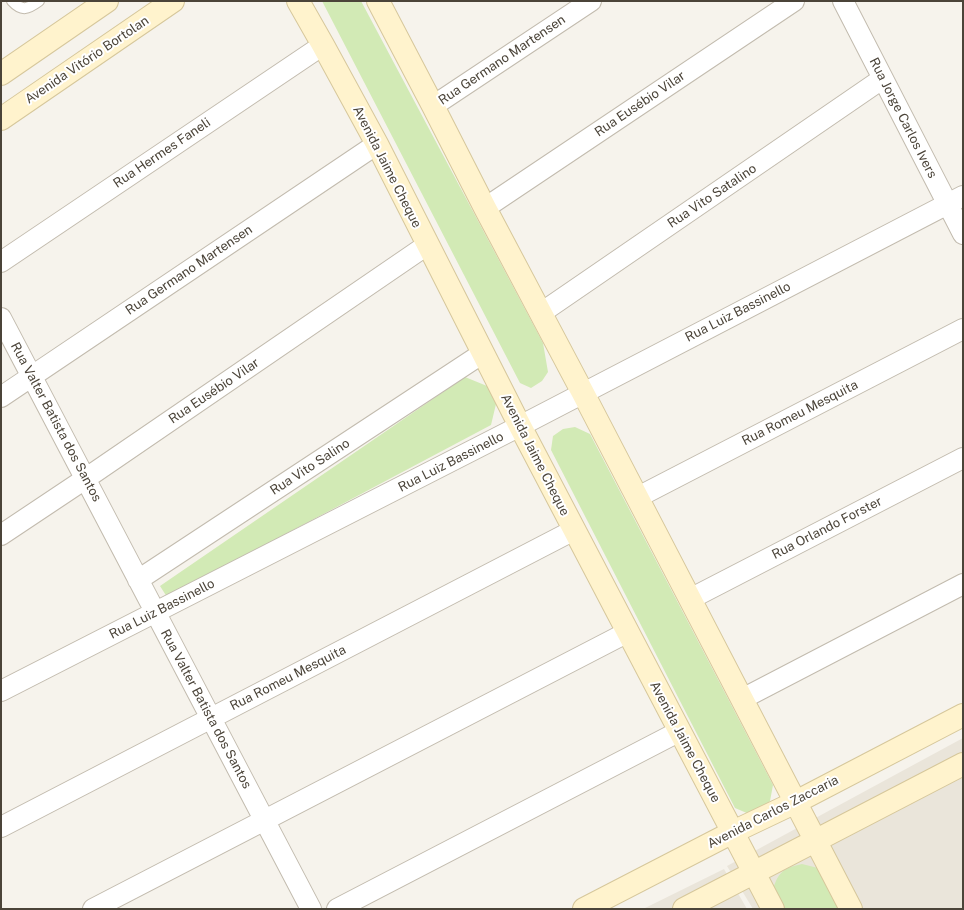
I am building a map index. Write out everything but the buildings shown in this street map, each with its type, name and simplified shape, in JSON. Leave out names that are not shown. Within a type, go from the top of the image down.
[{"type":"street","points":[[1,74],[107,1]]},
{"type":"street","name":"Avenida Vitório Bortolan","points":[[1,119],[173,1]]},
{"type":"street","name":"Avenida Jaime Cheque","points":[[298,1],[377,144],[520,426],[773,909]]},
{"type":"street","points":[[378,1],[434,106],[485,208],[584,393],[851,909]]},
{"type":"street","name":"Rua Germano Martensen","points":[[434,106],[591,1]]},
{"type":"street","name":"Rua Eusébio Vilar","points":[[485,208],[794,1]]},
{"type":"street","name":"Rua Jorge Carlos Ivers","points":[[842,1],[882,78],[955,200],[963,234]]},
{"type":"street","name":"Rua Hermes Faneli","points":[[1,262],[323,45]]},
{"type":"street","name":"Rua Vito Satalino","points":[[541,313],[882,78]]},
{"type":"street","name":"Rua Germano Martensen","points":[[1,397],[377,144]]},
{"type":"street","name":"Rua Luiz Bassinello","points":[[1,691],[520,426],[955,200]]},
{"type":"street","name":"Rua Eusébio Vilar","points":[[1,535],[427,245]]},
{"type":"street","name":"Rua Valter Batista dos Santos","points":[[1,318],[311,909]]},
{"type":"street","name":"Rua Romeu Mesquita","points":[[638,497],[963,329]]},
{"type":"street","name":"Rua Vito Salino","points":[[138,580],[483,353]]},
{"type":"street","name":"Rua Orlando Forster","points":[[690,599],[963,458]]},
{"type":"street","name":"Rua Romeu Mesquita","points":[[1,826],[574,530]]},
{"type":"street","points":[[742,699],[963,584]]},
{"type":"street","points":[[93,909],[628,632]]},
{"type":"street","name":"Avenida Carlos Zaccaria","points":[[584,909],[733,832],[796,802],[963,715]]},
{"type":"street","points":[[337,909],[680,731]]},
{"type":"street","points":[[684,909],[963,764]]},
{"type":"lane","points":[[12,1],[18,7],[25,9],[39,1]]},
{"type":"shaded area","points":[[963,738],[963,909],[753,909],[727,866]]},
{"type":"shaded area","points":[[724,869],[747,909],[643,909]]},
{"type":"green space","points":[[322,1],[361,1],[543,343],[548,372],[542,381],[531,388],[520,383]]},
{"type":"green space","points":[[465,377],[487,386],[496,404],[491,425],[167,597],[160,586]]},
{"type":"green space","points":[[575,427],[590,434],[773,785],[770,801],[761,812],[749,814],[735,808],[551,450],[553,436],[563,429]]},
{"type":"green space","points":[[802,864],[818,868],[840,909],[784,909],[773,889],[775,883],[783,871]]}]
